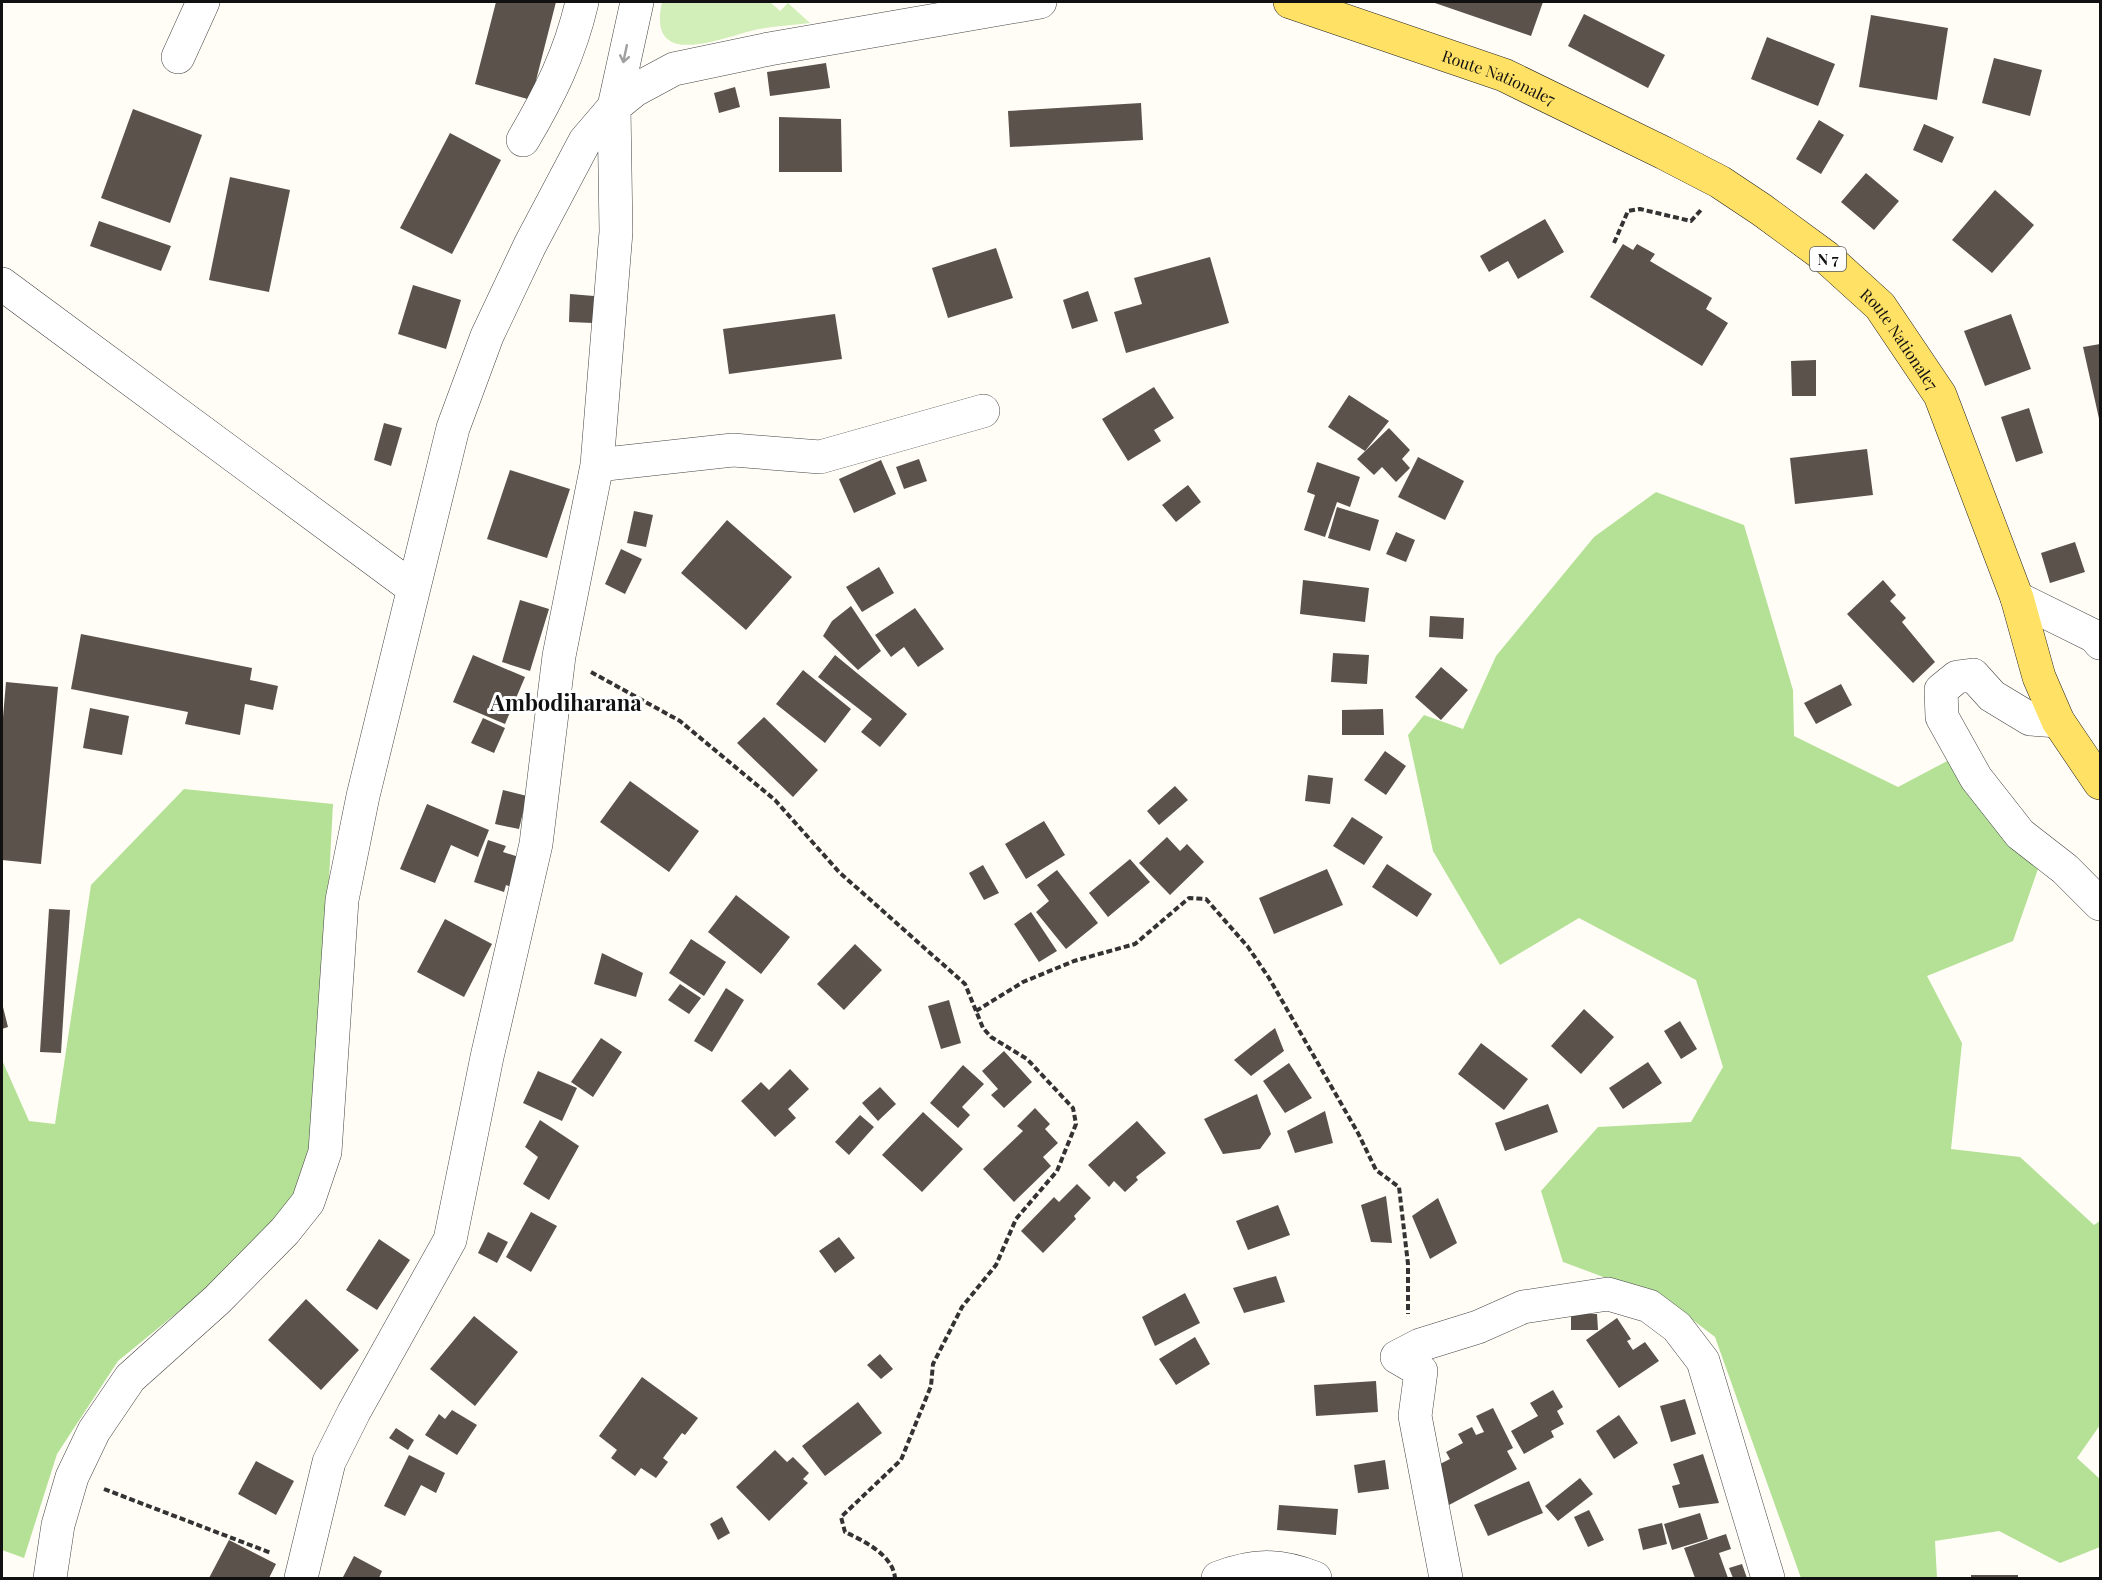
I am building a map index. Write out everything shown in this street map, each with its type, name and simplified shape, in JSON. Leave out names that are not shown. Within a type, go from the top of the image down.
[{"type":"main road","name":"Route Nationale7","points":[[1290,2],[1504,75],[1720,182],[1826,257],[1880,306],[1940,395],[2017,598],[2039,678],[2058,721],[2100,783]]},
{"type":"street","points":[[178,57],[204,2]]},
{"type":"street","points":[[523,140],[556,84],[576,29],[582,2]]},
{"type":"street","points":[[302,1572],[329,1462],[354,1412],[450,1240],[487,1057],[536,844],[559,656],[597,465],[616,232],[614,107],[637,2]]},
{"type":"street","points":[[50,1578],[58,1525],[72,1477],[94,1431],[130,1378],[217,1300],[285,1231],[308,1202],[324,1152],[342,900],[363,796],[453,428],[487,336],[530,244],[585,141],[614,107],[635,90],[674,69],[769,49],[1040,2]]},
{"type":"street","points":[[2,284],[413,588]]},
{"type":"street","points":[[597,465],[734,450],[820,456],[982,411]]},
{"type":"street","points":[[2017,598],[2094,636],[2100,643]]},
{"type":"street","points":[[2058,721],[2030,719],[1992,696],[1973,675],[1957,677],[1941,690],[1942,717],[1976,778],[2020,834],[2065,869],[2100,904]]},
{"type":"street","points":[[1446,1578],[1415,1416],[1421,1371],[1397,1357],[1420,1345],[1478,1327],[1523,1307],[1608,1294],[1649,1306],[1677,1327],[1702,1361],[1768,1578]]},
{"type":"street","points":[[1218,1578],[1244,1568],[1290,1569],[1315,1578]]},
{"type":"path","points":[[1614,243],[1628,211],[1640,209],[1691,221],[1699,213]]},
{"type":"path","points":[[559,656],[681,721],[775,800],[839,872],[965,984],[983,1028],[991,1037],[1027,1059],[1073,1108],[1076,1124],[1057,1171],[1016,1219],[996,1265],[962,1307],[933,1364],[931,1386],[901,1460],[841,1517],[845,1532],[872,1544],[895,1572],[895,1578]]},
{"type":"path","points":[[976,1011],[1023,982],[1074,961],[1135,944],[1190,898],[1206,899],[1248,947],[1269,978],[1358,1133],[1376,1170],[1399,1187],[1408,1264],[1406,1310],[1420,1345]]},
{"type":"path","points":[[72,1477],[302,1572]]},
{"type":"green space","points":[[662,2],[770,2],[780,11],[788,3],[810,23],[759,29],[692,45],[677,44],[666,37],[660,24]]},
{"type":"green space","points":[[1656,492],[1744,525],[1793,690],[1794,736],[1898,787],[1949,760],[2039,866],[2013,941],[1927,976],[1962,1043],[1951,1149],[2020,1157],[2094,1225],[2100,1221],[2100,1425],[2077,1458],[2100,1479],[2100,1547],[2060,1563],[1999,1531],[1935,1541],[1937,1578],[1801,1578],[1715,1337],[1668,1301],[1563,1262],[1541,1191],[1598,1127],[1691,1122],[1723,1067],[1696,980],[1579,918],[1500,965],[1433,851],[1408,735],[1424,715],[1463,729],[1496,656],[1594,537]]},
{"type":"green space","points":[[184,789],[333,804],[314,1163],[267,1232],[206,1289],[118,1361],[57,1454],[24,1558],[2,1550],[2,1060],[29,1121],[55,1124],[91,885]]},
{"type":"building","points":[[496,2],[556,2],[531,100],[475,84]]},
{"type":"building","points":[[1432,2],[1543,2],[1531,36]]},
{"type":"building","points":[[1584,14],[1665,55],[1648,88],[1568,46]]},
{"type":"building","points":[[1871,15],[1948,28],[1937,100],[1859,87]]},
{"type":"building","points":[[1767,37],[1835,64],[1818,106],[1751,79]]},
{"type":"building","points":[[1994,58],[2042,70],[2030,116],[1982,103]]},
{"type":"building","points":[[826,63],[830,88],[770,96],[767,72]]},
{"type":"building","points":[[735,87],[740,107],[719,113],[714,93]]},
{"type":"building","points":[[1141,103],[1143,140],[1010,147],[1008,111]]},
{"type":"building","points":[[133,109],[202,135],[170,223],[101,198]]},
{"type":"building","points":[[779,117],[841,119],[842,172],[779,172]]},
{"type":"building","points":[[1819,120],[1844,135],[1821,174],[1796,159]]},
{"type":"building","points":[[1924,124],[1954,137],[1942,163],[1913,150]]},
{"type":"building","points":[[450,133],[501,160],[452,254],[400,228]]},
{"type":"building","points":[[1866,173],[1899,201],[1874,230],[1841,202]]},
{"type":"building","points":[[230,177],[290,190],[269,292],[209,280]]},
{"type":"building","points":[[1995,190],[2034,225],[1992,273],[1952,240]]},
{"type":"building","points":[[1545,219],[1564,252],[1518,279],[1508,261],[1489,272],[1480,256]]},
{"type":"building","points":[[99,221],[171,246],[161,271],[90,246]]},
{"type":"building","points":[[1623,244],[1633,250],[1637,244],[1655,254],[1650,261],[1712,298],[1706,309],[1728,323],[1702,366],[1590,297]]},
{"type":"building","points":[[996,248],[1013,298],[948,318],[932,268]]},
{"type":"building","points":[[1210,257],[1229,323],[1126,353],[1114,312],[1142,304],[1134,278]]},
{"type":"building","points":[[413,285],[461,300],[446,349],[398,334]]},
{"type":"building","points":[[1088,291],[1098,321],[1072,329],[1063,300]]},
{"type":"building","points":[[570,294],[594,296],[593,323],[569,322]]},
{"type":"building","points":[[835,314],[842,359],[729,374],[723,329]]},
{"type":"building","points":[[2011,314],[2031,369],[1985,386],[1964,331]]},
{"type":"building","points":[[2100,344],[2100,423],[2083,347]]},
{"type":"building","points":[[1816,360],[1816,396],[1792,396],[1791,361]]},
{"type":"building","points":[[1154,387],[1174,418],[1154,430],[1161,441],[1128,461],[1102,419]]},
{"type":"building","points":[[1349,395],[1389,421],[1365,451],[1328,427]]},
{"type":"building","points":[[2029,408],[2043,453],[2016,462],[2001,417]]},
{"type":"building","points":[[384,423],[402,428],[391,466],[374,460]]},
{"type":"building","points":[[1389,428],[1410,450],[1402,459],[1410,468],[1396,482],[1382,467],[1374,475],[1357,459]]},
{"type":"building","points":[[1867,449],[1873,495],[1795,504],[1790,458]]},
{"type":"building","points":[[1418,457],[1464,481],[1445,520],[1398,497]]},
{"type":"building","points":[[919,459],[927,481],[904,489],[896,467]]},
{"type":"building","points":[[881,460],[896,494],[854,513],[839,479]]},
{"type":"building","points":[[1317,462],[1360,477],[1350,507],[1337,502],[1325,537],[1304,530],[1315,495],[1307,492]]},
{"type":"building","points":[[510,470],[570,489],[547,558],[487,539]]},
{"type":"building","points":[[1188,485],[1201,502],[1176,522],[1162,505]]},
{"type":"building","points":[[1337,507],[1379,520],[1370,551],[1328,538]]},
{"type":"building","points":[[634,511],[653,515],[646,547],[627,543]]},
{"type":"building","points":[[727,520],[792,577],[746,630],[681,573]]},
{"type":"building","points":[[1396,532],[1415,540],[1406,562],[1386,554]]},
{"type":"building","points":[[2075,542],[2085,572],[2050,583],[2041,553]]},
{"type":"building","points":[[621,549],[642,559],[625,594],[605,584]]},
{"type":"building","points":[[879,567],[894,593],[862,612],[846,587]]},
{"type":"building","points":[[1303,580],[1369,588],[1365,622],[1300,614]]},
{"type":"building","points":[[1883,580],[1896,595],[1890,601],[1906,618],[1902,622],[1935,662],[1913,683],[1847,614]]},
{"type":"building","points":[[520,600],[549,609],[530,671],[502,662]]},
{"type":"building","points":[[851,606],[881,651],[858,670],[823,636],[832,621]]},
{"type":"building","points":[[915,608],[944,649],[918,667],[904,647],[891,657],[875,635]]},
{"type":"building","points":[[1430,616],[1464,618],[1463,639],[1429,637]]},
{"type":"building","points":[[81,634],[252,668],[250,680],[278,686],[273,710],[245,704],[240,735],[185,724],[188,712],[71,689]]},
{"type":"building","points":[[1333,653],[1369,655],[1367,684],[1331,682]]},
{"type":"building","points":[[473,655],[525,677],[505,724],[453,702]]},
{"type":"building","points":[[835,655],[907,714],[880,747],[861,732],[872,719],[818,677]]},
{"type":"building","points":[[1441,667],[1468,690],[1441,720],[1415,697]]},
{"type":"building","points":[[803,670],[851,709],[825,743],[776,704]]},
{"type":"building","points":[[6,682],[58,687],[41,864],[2,860],[2,729]]},
{"type":"building","points":[[1841,684],[1852,705],[1816,724],[1804,703]]},
{"type":"building","points":[[90,708],[129,716],[122,755],[83,748]]},
{"type":"building","points":[[1383,709],[1384,735],[1342,735],[1342,710]]},
{"type":"building","points":[[764,717],[818,770],[793,797],[737,743]]},
{"type":"building","points":[[483,718],[505,728],[494,753],[471,743]]},
{"type":"building","points":[[1385,751],[1406,766],[1386,795],[1364,780]]},
{"type":"building","points":[[1308,775],[1333,778],[1330,804],[1305,801]]},
{"type":"building","points":[[630,781],[699,831],[669,872],[600,822]]},
{"type":"building","points":[[1175,786],[1188,800],[1159,825],[1147,811]]},
{"type":"building","points":[[503,790],[527,796],[519,829],[495,824]]},
{"type":"building","points":[[427,804],[489,830],[478,857],[451,845],[435,883],[400,869]]},
{"type":"building","points":[[1352,817],[1383,837],[1364,865],[1333,846]]},
{"type":"building","points":[[1044,821],[1065,855],[1026,879],[1005,844]]},
{"type":"building","points":[[1167,837],[1180,851],[1187,844],[1204,862],[1170,895],[1139,863]]},
{"type":"building","points":[[488,840],[506,846],[503,852],[522,858],[511,887],[506,885],[504,892],[474,882]]},
{"type":"building","points":[[1130,859],[1150,882],[1108,917],[1089,893]]},
{"type":"building","points":[[1387,864],[1432,894],[1417,917],[1372,887]]},
{"type":"building","points":[[983,865],[999,893],[984,900],[969,873]]},
{"type":"building","points":[[1327,869],[1343,905],[1274,934],[1259,898]]},
{"type":"building","points":[[1057,870],[1098,923],[1066,949],[1036,912],[1049,901],[1037,885]]},
{"type":"building","points":[[736,895],[790,937],[761,974],[708,932]]},
{"type":"building","points":[[49,909],[70,910],[61,1053],[40,1052]]},
{"type":"building","points":[[1031,912],[1057,951],[1039,962],[1014,924]]},
{"type":"building","points":[[445,919],[492,944],[464,997],[417,972]]},
{"type":"building","points":[[691,939],[726,962],[704,996],[669,973]]},
{"type":"building","points":[[855,944],[882,970],[844,1010],[817,984]]},
{"type":"building","points":[[602,953],[643,973],[636,997],[594,984]]},
{"type":"building","points":[[680,984],[701,998],[689,1014],[668,1000]]},
{"type":"building","points":[[726,988],[744,1000],[712,1052],[694,1041]]},
{"type":"building","points":[[949,1000],[961,1043],[941,1049],[928,1006]]},
{"type":"building","points":[[2,1003],[8,1027],[2,1029]]},
{"type":"building","points":[[1584,1009],[1614,1037],[1581,1074],[1551,1046]]},
{"type":"building","points":[[1680,1021],[1697,1049],[1681,1059],[1664,1031]]},
{"type":"building","points":[[1275,1028],[1284,1051],[1251,1076],[1234,1060]]},
{"type":"building","points":[[601,1038],[622,1052],[593,1097],[571,1082]]},
{"type":"building","points":[[1481,1043],[1528,1079],[1504,1110],[1458,1074]]},
{"type":"building","points":[[1004,1051],[1032,1082],[1004,1108],[991,1095],[998,1089],[982,1071]]},
{"type":"building","points":[[1648,1062],[1662,1083],[1623,1109],[1609,1088]]},
{"type":"building","points":[[1289,1063],[1312,1098],[1285,1113],[1263,1081]]},
{"type":"building","points":[[963,1065],[984,1084],[962,1107],[970,1115],[958,1128],[930,1103]]},
{"type":"building","points":[[790,1069],[809,1089],[788,1109],[796,1118],[775,1137],[741,1101],[761,1082],[769,1090]]},
{"type":"building","points":[[538,1071],[577,1088],[562,1121],[523,1103]]},
{"type":"building","points":[[880,1087],[896,1104],[878,1121],[862,1103]]},
{"type":"building","points":[[1257,1094],[1271,1134],[1260,1149],[1223,1154],[1204,1119]]},
{"type":"building","points":[[1548,1104],[1558,1132],[1505,1151],[1495,1123]]},
{"type":"building","points":[[1035,1108],[1050,1124],[1045,1129],[1058,1143],[1043,1157],[1051,1166],[1014,1202],[983,1169],[1023,1131],[1017,1126]]},
{"type":"building","points":[[1325,1111],[1333,1143],[1295,1153],[1287,1131]]},
{"type":"building","points":[[923,1112],[963,1149],[922,1192],[882,1155]]},
{"type":"building","points":[[860,1115],[874,1127],[849,1155],[835,1142]]},
{"type":"building","points":[[540,1120],[579,1146],[549,1200],[523,1184],[538,1157],[525,1147]]},
{"type":"building","points":[[1137,1121],[1166,1153],[1136,1177],[1138,1180],[1125,1192],[1114,1181],[1109,1187],[1088,1165]]},
{"type":"building","points":[[1077,1184],[1091,1198],[1074,1216],[1076,1219],[1043,1253],[1021,1231],[1054,1197],[1059,1202]]},
{"type":"building","points":[[1386,1196],[1392,1243],[1371,1242],[1361,1205]]},
{"type":"building","points":[[1438,1198],[1457,1243],[1430,1259],[1412,1216]]},
{"type":"building","points":[[1278,1205],[1290,1235],[1248,1250],[1236,1221]]},
{"type":"building","points":[[531,1212],[557,1226],[531,1272],[506,1257]]},
{"type":"building","points":[[488,1232],[508,1242],[497,1263],[478,1253]]},
{"type":"building","points":[[839,1237],[855,1258],[835,1273],[819,1251]]},
{"type":"building","points":[[379,1239],[410,1260],[377,1310],[346,1290]]},
{"type":"building","points":[[1276,1276],[1285,1302],[1244,1313],[1233,1288]]},
{"type":"building","points":[[1185,1293],[1200,1323],[1155,1346],[1142,1317]]},
{"type":"building","points":[[306,1299],[359,1350],[321,1390],[268,1340]]},
{"type":"building","points":[[1571,1314],[1597,1314],[1598,1330],[1571,1330]]},
{"type":"building","points":[[474,1316],[518,1352],[475,1406],[430,1369]]},
{"type":"building","points":[[1617,1318],[1631,1339],[1627,1341],[1633,1350],[1645,1342],[1659,1361],[1619,1388],[1586,1340]]},
{"type":"building","points":[[1195,1337],[1210,1364],[1176,1385],[1159,1359]]},
{"type":"building","points":[[880,1354],[893,1369],[881,1379],[867,1365]]},
{"type":"building","points":[[642,1377],[698,1418],[685,1435],[682,1433],[663,1458],[668,1462],[656,1478],[641,1468],[635,1476],[611,1458],[617,1450],[599,1436]]},
{"type":"building","points":[[1376,1381],[1378,1412],[1316,1416],[1314,1385]]},
{"type":"building","points":[[1553,1390],[1563,1407],[1557,1411],[1564,1424],[1551,1431],[1554,1437],[1524,1454],[1511,1431],[1538,1416],[1530,1403]]},
{"type":"building","points":[[1685,1399],[1696,1434],[1671,1442],[1660,1406]]},
{"type":"building","points":[[858,1402],[882,1433],[825,1476],[802,1446]]},
{"type":"building","points":[[1493,1408],[1513,1448],[1507,1451],[1517,1469],[1449,1505],[1438,1465],[1450,1459],[1446,1452],[1463,1443],[1458,1434],[1472,1427],[1476,1435],[1484,1432],[1476,1416]]},
{"type":"building","points":[[452,1410],[477,1425],[457,1455],[425,1435],[439,1414],[445,1419]]},
{"type":"building","points":[[1619,1415],[1638,1443],[1614,1459],[1596,1431]]},
{"type":"building","points":[[396,1428],[414,1440],[408,1450],[389,1438]]},
{"type":"building","points":[[775,1450],[787,1462],[793,1457],[809,1473],[803,1479],[808,1483],[769,1521],[736,1487]]},
{"type":"building","points":[[1703,1454],[1719,1503],[1679,1508],[1672,1486],[1680,1484],[1673,1464]]},
{"type":"building","points":[[409,1455],[445,1473],[436,1493],[421,1485],[405,1516],[384,1506]]},
{"type":"building","points":[[1385,1460],[1389,1489],[1358,1493],[1354,1465]]},
{"type":"building","points":[[256,1461],[294,1481],[276,1515],[238,1494]]},
{"type":"building","points":[[1580,1478],[1593,1494],[1558,1521],[1545,1506]]},
{"type":"building","points":[[1529,1481],[1543,1513],[1488,1536],[1474,1505]]},
{"type":"building","points":[[1279,1505],[1338,1509],[1336,1535],[1277,1530]]},
{"type":"building","points":[[1589,1510],[1604,1540],[1588,1547],[1574,1517]]},
{"type":"building","points":[[1700,1513],[1708,1539],[1672,1550],[1664,1524]]},
{"type":"building","points":[[722,1517],[730,1533],[718,1540],[710,1524]]},
{"type":"building","points":[[1662,1523],[1667,1544],[1643,1550],[1638,1529]]},
{"type":"building","points":[[1726,1534],[1731,1549],[1719,1553],[1728,1578],[1695,1578],[1684,1548]]},
{"type":"building","points":[[229,1540],[276,1564],[269,1578],[209,1578]]},
{"type":"building","points":[[354,1556],[382,1571],[379,1578],[343,1577]]},
{"type":"building","points":[[1742,1564],[1747,1578],[1733,1578],[1729,1568]]},
{"type":"building","points":[[1971,1575],[2018,1575],[2018,1578],[1971,1578]]},
{"type":"district","name":"Ambodiharana","points":[[566,702]]}]
